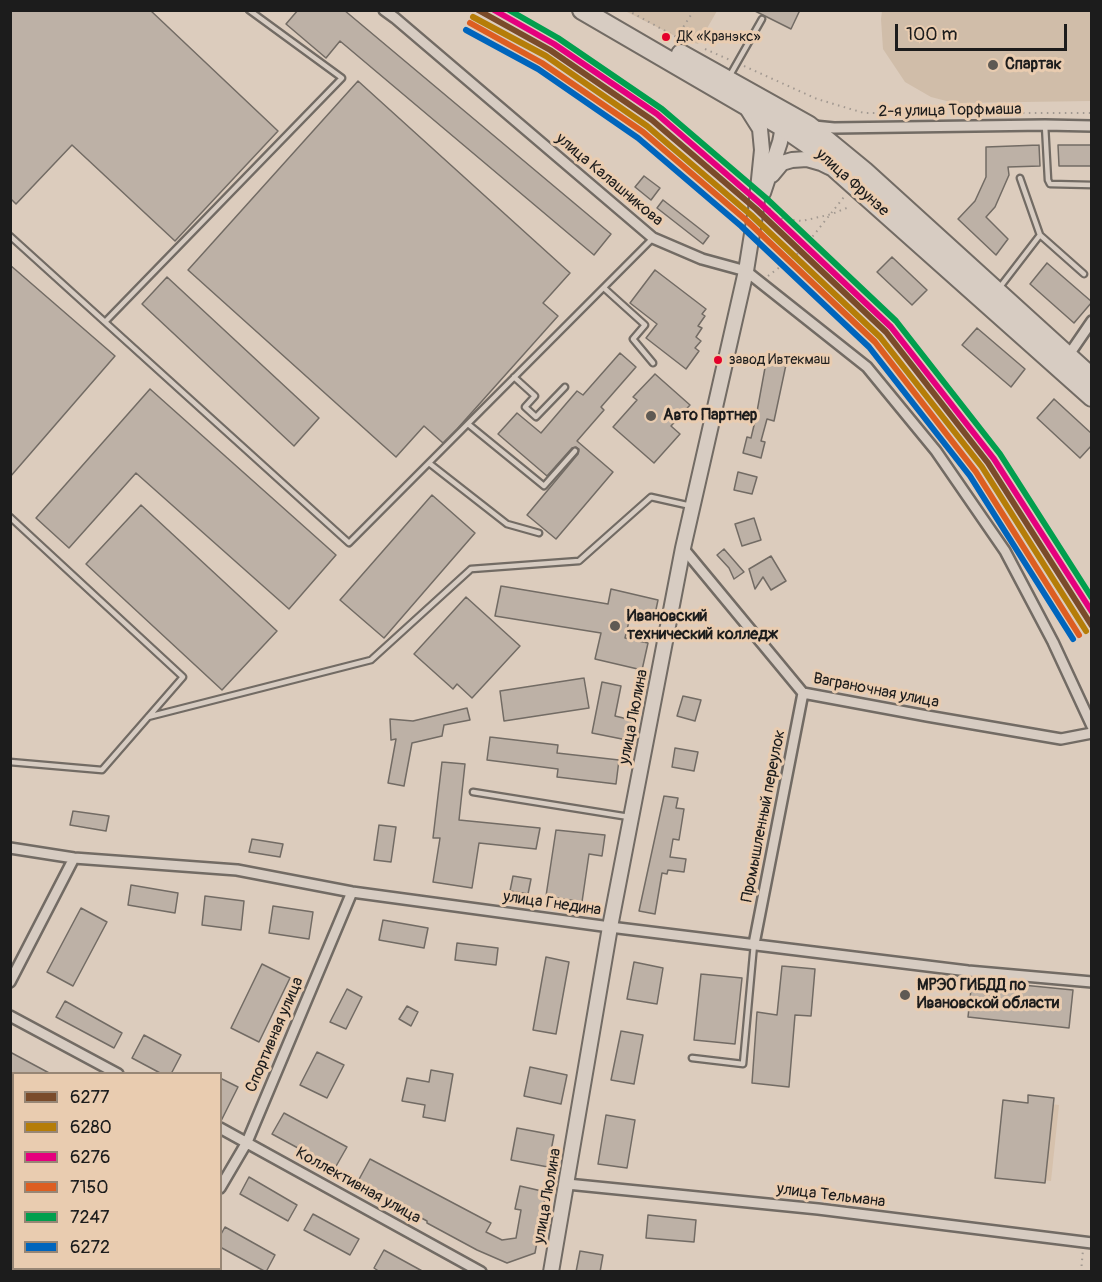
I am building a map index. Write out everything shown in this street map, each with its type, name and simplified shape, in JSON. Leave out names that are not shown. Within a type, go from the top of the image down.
[{"type":"highway","name":"улица Фрунзе","points":[[582,10],[752,101],[808,125],[853,183]]},
{"type":"highway","name":"улица Фрунзе","points":[[604,10],[727,80],[783,127],[819,152],[991,297],[1063,362],[1092,397]]},
{"type":"highway","name":"улица Фрунзе","points":[[1063,362],[1092,378]]},
{"type":"main road","name":"улица Люлина","points":[[551,1272],[610,927],[683,548],[747,271],[762,142],[752,101]]},
{"type":"main road","points":[[762,142],[771,131],[783,127],[768,182]]},
{"type":"main road","points":[[756,209],[775,170],[782,163],[792,160],[807,159],[821,163],[853,183]]},
{"type":"main road","points":[[70,1270],[78,1272]]},
{"type":"street","name":"улица Калашникова","points":[[384,10],[653,238],[702,258],[747,271],[867,367],[936,451],[1005,551],[1053,642],[1092,726]]},
{"type":"street","name":"2-я улица Торфмаша","points":[[808,125],[834,128],[1092,126]]},
{"type":"street","points":[[1063,362],[1092,321]]},
{"type":"street","name":"Ваграночная улица","points":[[683,548],[803,693],[1061,739],[1092,733]]},
{"type":"street","name":"Промышленный переулок","points":[[754,944],[803,693]]},
{"type":"street","name":"улица Гнедина","points":[[10,848],[74,858],[237,870],[352,892],[610,927],[968,971],[1092,982]]},
{"type":"street","points":[[10,982],[74,858]]},
{"type":"street","name":"Спортивная улица","points":[[222,1185],[247,1142],[352,892]]},
{"type":"street","points":[[10,1016],[114,1072]]},
{"type":"street","name":"Коллективная улица","points":[[222,1129],[481,1272]]},
{"type":"street","name":"улица Тельмана","points":[[567,1184],[818,1209],[1088,1243]]},
{"type":"lane","points":[[105,322],[342,78],[249,10]]},
{"type":"lane","points":[[727,80],[762,19]]},
{"type":"lane","points":[[1046,125],[1047,180],[1050,184],[1092,184]]},
{"type":"lane","points":[[1020,178],[1040,235],[1084,274]]},
{"type":"lane","points":[[991,297],[1040,235]]},
{"type":"lane","points":[[10,236],[350,543],[653,238]]},
{"type":"lane","points":[[604,288],[645,325],[633,339],[653,363]]},
{"type":"lane","points":[[514,377],[535,396],[525,407],[536,417],[565,387]]},
{"type":"lane","points":[[468,424],[544,486],[575,451]]},
{"type":"lane","points":[[429,463],[507,524],[539,533]]},
{"type":"lane","points":[[148,717],[371,660],[471,569],[579,561],[651,497],[693,506]]},
{"type":"lane","points":[[10,517],[183,677],[102,770],[10,762]]},
{"type":"lane","points":[[473,792],[631,818]]},
{"type":"lane","points":[[692,1058],[743,1064],[754,944]]},
{"type":"path","points":[[627,10],[687,42]]},
{"type":"path","points":[[676,37],[694,10]]},
{"type":"path","points":[[697,46],[816,99],[864,113],[1092,113]]},
{"type":"path","points":[[765,278],[801,251],[832,214],[853,183]]},
{"type":"path","points":[[772,200],[769,212],[783,219],[802,221],[832,214],[849,207]]},
{"type":"path","points":[[1081,1272],[1088,1243]]},
{"type":"shaded area","points":[[625,11],[717,11],[698,44],[677,37]]},
{"type":"shaded area","name":"Спартак","points":[[882,11],[1091,11],[1091,101],[954,103],[931,97],[905,82],[883,49]]},
{"type":"shaded area","points":[[1037,1102],[1059,1105],[1051,1181],[1029,1179]]},
{"type":"building","points":[[10,10],[150,10],[278,131],[175,241],[72,145],[16,204],[10,198]]},
{"type":"building","points":[[298,10],[344,10],[611,234],[594,255],[340,41],[326,58],[286,24]]},
{"type":"building","points":[[753,10],[800,10],[791,29]]},
{"type":"building","points":[[358,81],[570,273],[543,303],[558,316],[457,429],[443,443],[424,426],[396,457],[188,270]]},
{"type":"building","points":[[1039,145],[1040,166],[1008,167],[1009,175],[995,207],[986,217],[1008,239],[996,255],[958,219],[975,201],[986,177],[986,147]]},
{"type":"building","points":[[1058,145],[1092,145],[1092,166],[1059,166]]},
{"type":"building","points":[[644,176],[660,188],[651,200],[635,187]]},
{"type":"building","points":[[663,200],[709,236],[703,244],[657,208]]},
{"type":"building","points":[[892,257],[927,290],[912,305],[877,272]]},
{"type":"building","points":[[1047,263],[1092,302],[1074,323],[1030,284]]},
{"type":"building","points":[[10,265],[115,356],[10,477]]},
{"type":"building","points":[[655,270],[706,309],[702,314],[705,316],[698,326],[702,328],[696,337],[701,341],[695,348],[699,351],[686,369],[646,338],[657,324],[630,303]]},
{"type":"building","points":[[167,277],[319,418],[294,446],[142,304]]},
{"type":"building","points":[[977,328],[1025,369],[1011,387],[962,345]]},
{"type":"building","points":[[620,353],[636,367],[601,407],[604,410],[577,441],[613,472],[556,539],[527,515],[578,454],[579,449],[572,448],[547,476],[498,434],[517,413],[541,433],[577,391],[583,395]]},
{"type":"building","points":[[767,357],[787,360],[774,421],[767,419],[761,441],[765,442],[761,458],[743,453],[747,437],[751,438]]},
{"type":"building","name":"Авто Партнер","points":[[655,374],[690,405],[671,426],[680,434],[654,463],[613,427],[637,400],[633,397]]},
{"type":"building","points":[[150,389],[336,555],[289,609],[136,473],[69,548],[36,518]]},
{"type":"building","points":[[1054,399],[1092,434],[1092,445],[1080,458],[1037,418]]},
{"type":"building","points":[[738,472],[757,477],[752,494],[734,490]]},
{"type":"building","points":[[432,495],[475,533],[384,638],[340,600]]},
{"type":"building","points":[[141,505],[277,631],[222,690],[86,564]]},
{"type":"building","points":[[754,518],[761,540],[742,546],[735,524]]},
{"type":"building","points":[[724,549],[744,572],[734,579],[729,568],[717,555]]},
{"type":"building","points":[[771,556],[786,581],[771,590],[763,577],[755,589],[749,569]]},
{"type":"building","points":[[501,586],[608,604],[611,589],[658,600],[654,619],[631,613],[625,638],[648,643],[642,670],[595,659],[601,633],[495,616]]},
{"type":"building","points":[[466,597],[520,646],[472,698],[457,684],[453,689],[414,654]]},
{"type":"building","points":[[584,678],[589,708],[504,721],[500,691]]},
{"type":"building","points":[[602,682],[621,686],[615,716],[636,721],[632,741],[592,733]]},
{"type":"building","points":[[683,696],[701,700],[695,721],[677,716]]},
{"type":"building","points":[[467,708],[470,720],[444,725],[442,736],[412,743],[404,786],[388,783],[396,739],[391,740],[390,719],[413,721]]},
{"type":"building","points":[[490,737],[558,745],[557,753],[619,760],[616,784],[557,777],[558,769],[487,760]]},
{"type":"building","points":[[675,748],[698,752],[694,771],[672,767]]},
{"type":"building","points":[[442,762],[465,764],[459,820],[540,828],[536,849],[479,843],[472,888],[433,882],[440,838],[433,838]]},
{"type":"building","points":[[664,796],[678,798],[676,808],[684,809],[679,840],[673,839],[670,857],[686,859],[684,872],[668,870],[667,874],[662,873],[655,914],[639,911]]},
{"type":"building","points":[[73,811],[109,816],[106,831],[70,825]]},
{"type":"building","points":[[379,825],[396,827],[391,862],[374,860]]},
{"type":"building","points":[[556,830],[605,835],[602,856],[589,854],[582,902],[546,896]]},
{"type":"building","points":[[252,839],[283,844],[280,857],[249,852]]},
{"type":"building","points":[[513,876],[531,879],[528,894],[510,891]]},
{"type":"building","points":[[131,885],[178,893],[175,913],[128,905]]},
{"type":"building","points":[[205,896],[244,901],[241,930],[202,925]]},
{"type":"building","points":[[273,906],[313,912],[309,939],[269,933]]},
{"type":"building","points":[[81,908],[107,922],[73,986],[47,972]]},
{"type":"building","points":[[383,920],[428,928],[424,948],[379,940]]},
{"type":"building","points":[[457,943],[498,948],[496,965],[455,960]]},
{"type":"building","points":[[546,957],[569,962],[556,1034],[533,1030]]},
{"type":"building","points":[[634,962],[663,968],[657,1004],[627,999]]},
{"type":"building","points":[[262,964],[290,978],[259,1042],[231,1028]]},
{"type":"building","points":[[782,966],[815,969],[811,1016],[795,1015],[789,1087],[752,1083],[757,1012],[777,1015]]},
{"type":"building","points":[[701,974],[742,978],[735,1044],[694,1040]]},
{"type":"building","points":[[972,980],[1073,990],[1069,1028],[968,1017]]},
{"type":"building","points":[[347,989],[362,997],[346,1029],[330,1022]]},
{"type":"building","points":[[65,1001],[122,1033],[114,1048],[56,1017]]},
{"type":"building","points":[[407,1006],[418,1012],[411,1026],[399,1019]]},
{"type":"building","points":[[621,1031],[643,1035],[634,1084],[611,1080]]},
{"type":"building","points":[[144,1035],[181,1055],[172,1072],[158,1072],[132,1058]]},
{"type":"building","points":[[10,1052],[47,1072],[12,1072],[10,1074]]},
{"type":"building","points":[[317,1052],[344,1065],[327,1098],[300,1085]]},
{"type":"building","points":[[530,1067],[567,1075],[561,1104],[524,1096]]},
{"type":"building","points":[[431,1070],[453,1074],[445,1121],[423,1117],[425,1105],[402,1101],[407,1078],[429,1082]]},
{"type":"building","points":[[222,1079],[238,1087],[222,1119]]},
{"type":"building","points":[[1028,1095],[1054,1098],[1045,1183],[995,1178],[1003,1100],[1028,1103]]},
{"type":"building","points":[[284,1113],[347,1147],[335,1168],[272,1134]]},
{"type":"building","points":[[606,1115],[635,1120],[627,1168],[598,1164]]},
{"type":"building","points":[[517,1128],[554,1135],[548,1167],[511,1160]]},
{"type":"building","points":[[370,1159],[491,1223],[486,1232],[502,1240],[516,1238],[521,1210],[515,1209],[520,1186],[546,1192],[535,1253],[507,1263],[427,1223],[357,1183]]},
{"type":"building","points":[[249,1177],[297,1205],[288,1221],[240,1194]]},
{"type":"building","points":[[313,1214],[359,1239],[350,1255],[304,1230]]},
{"type":"building","points":[[648,1215],[696,1220],[694,1242],[646,1238]]},
{"type":"building","points":[[225,1227],[275,1255],[266,1272],[222,1248],[222,1232]]},
{"type":"building","points":[[384,1250],[424,1272],[380,1272],[374,1268]]},
{"type":"building","points":[[580,1251],[603,1255],[600,1272],[576,1272]]},
{"type":"transit line","name":"6277","points":[[478,10],[550,50],[652,120],[756,209],[886,332],[988,463],[1092,626]]},
{"type":"transit line","name":"6276","points":[[494,10],[554,44],[657,114],[761,204],[891,327],[994,459],[1092,612]]},
{"type":"transit line","name":"7247","points":[[509,10],[558,38],[662,109],[766,198],[896,321],[1000,454],[1092,598]]},
{"type":"transit line","name":"6280","points":[[473,17],[546,56],[647,126],[751,215],[880,337],[982,467],[1086,631]]},
{"type":"transit line","name":"7150","points":[[470,23],[542,63],[643,132],[746,220],[875,342],[976,472],[1079,635]]},
{"type":"transit line","name":"6272","points":[[466,30],[538,69],[638,138],[741,226],[869,347],[970,476],[1073,639]]},
{"type":"place","name":"ДК «Кранэкс»","points":[[666,37]]},
{"type":"place","name":"Спартак","points":[[993,65]]},
{"type":"place","name":"завод Ивтекмаш","points":[[718,360]]},
{"type":"place","name":"Авто Партнер","points":[[651,416]]},
{"type":"place","name":"Ивановский технический колледж","points":[[615,626]]},
{"type":"place","name":"МРЭО ГИБДД по Ивановской области","points":[[905,995]]}]
